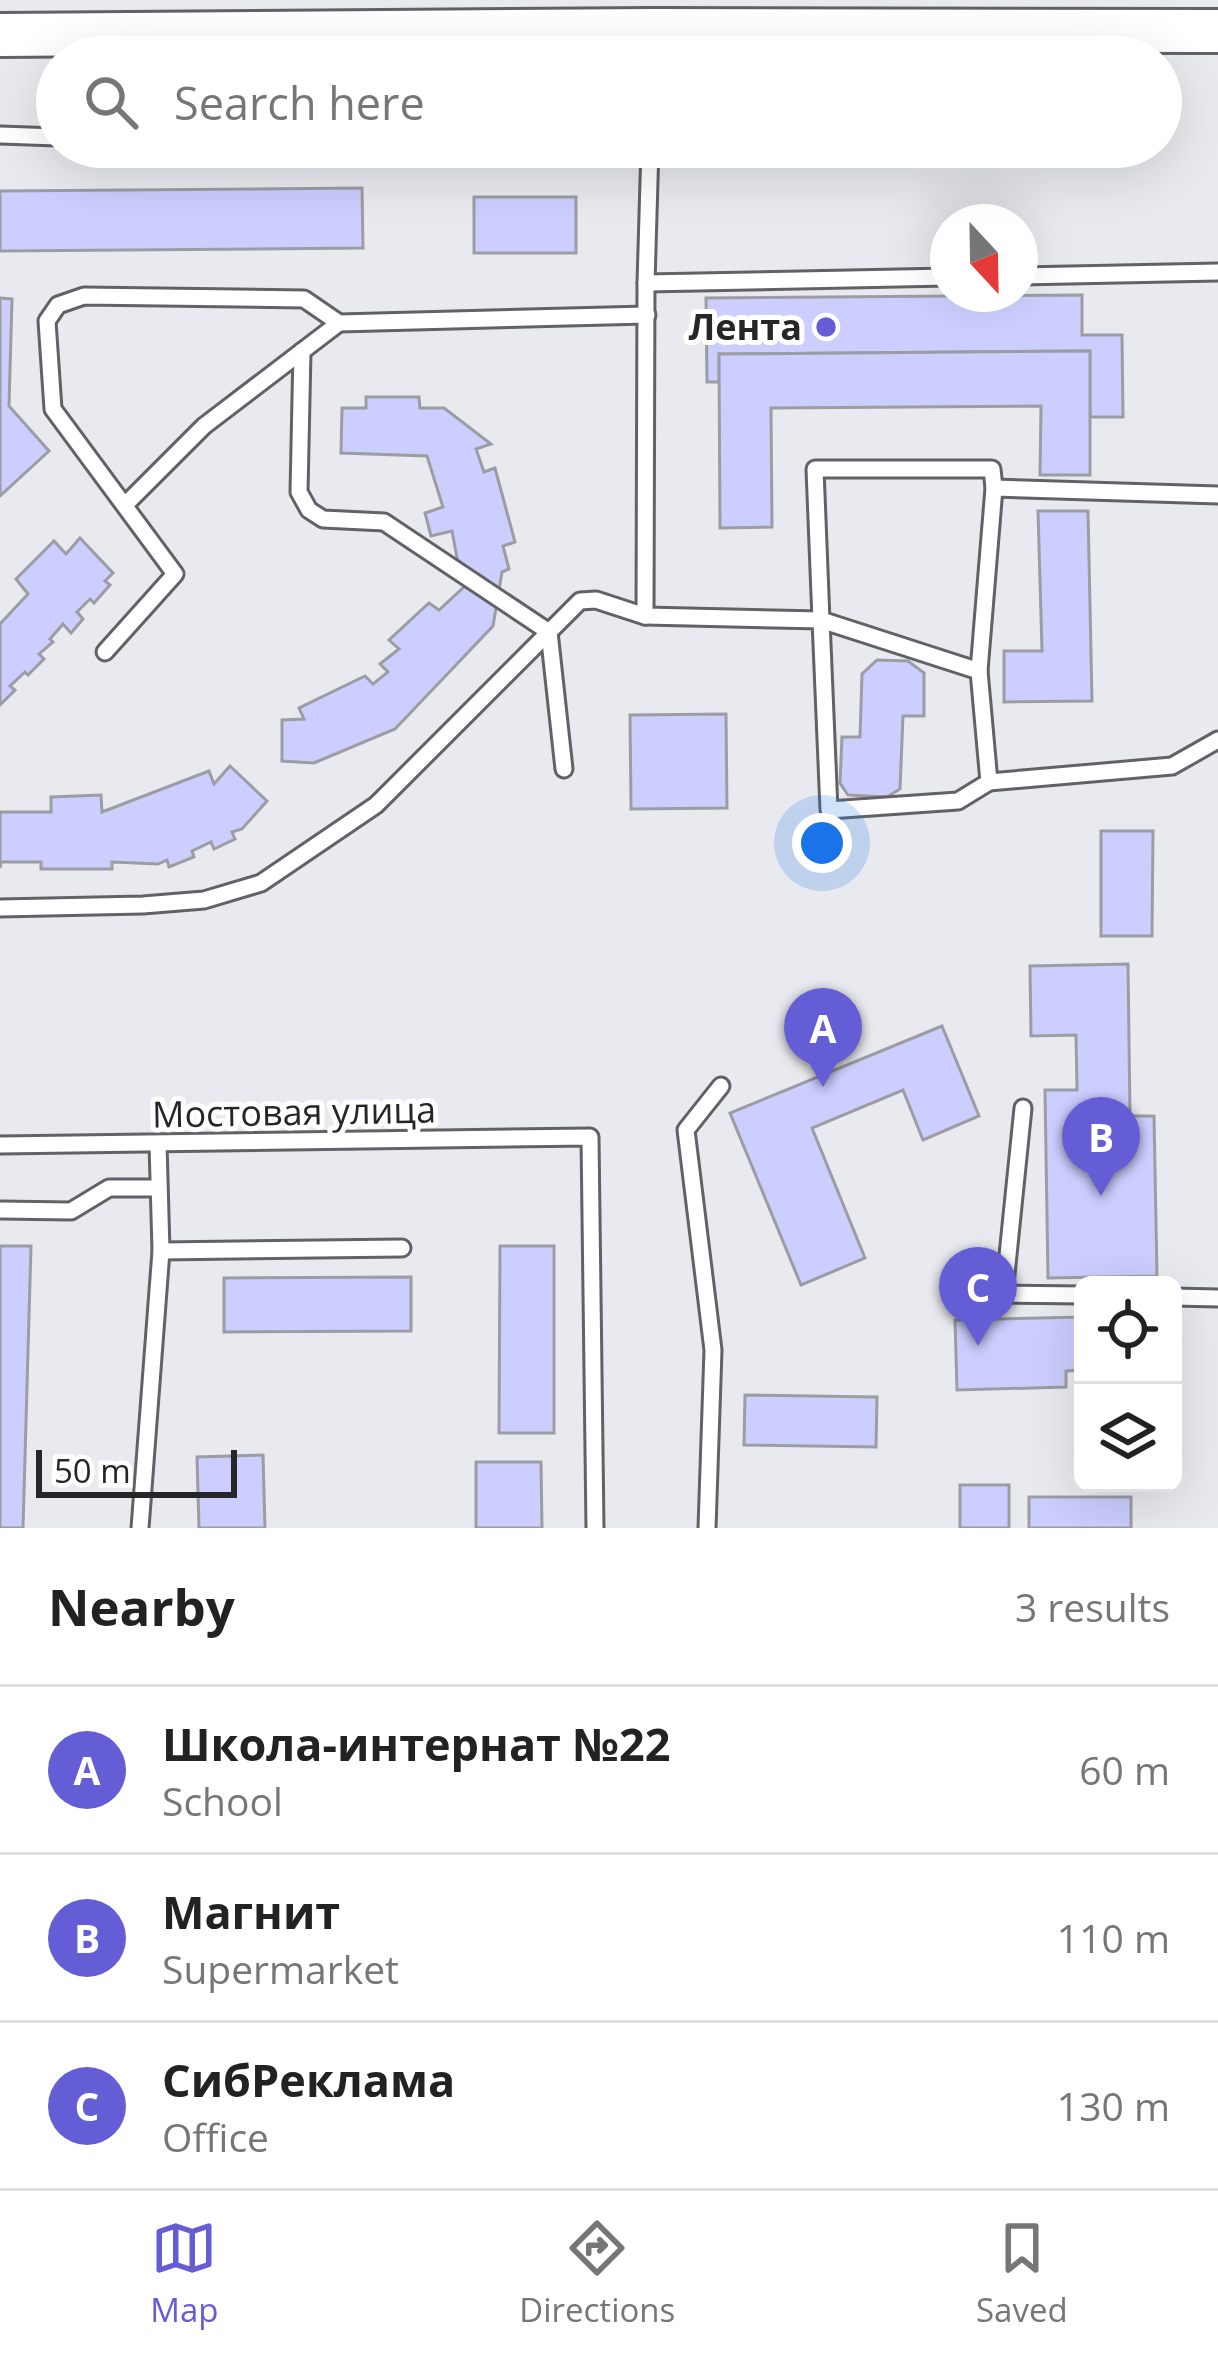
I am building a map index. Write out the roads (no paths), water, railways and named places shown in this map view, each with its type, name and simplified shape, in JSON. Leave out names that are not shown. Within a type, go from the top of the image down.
[{"type":"main road","points":[[660,36],[797,15],[1218,31]]},
{"type":"main road","points":[[0,35],[43,36]]},
{"type":"lane","points":[[0,135],[36,136]]},
{"type":"lane","points":[[645,616],[649,168]]},
{"type":"lane","points":[[1038,276],[1218,272]]},
{"type":"lane","points":[[646,283],[930,277]]},
{"type":"lane","points":[[105,652],[175,574],[53,410],[47,320],[58,305],[84,296],[304,298],[338,323]]},
{"type":"lane","points":[[126,504],[204,426],[338,323],[647,315]]},
{"type":"lane","points":[[302,351],[299,491],[309,510],[322,519],[384,522],[548,632],[564,769]]},
{"type":"lane","points":[[989,782],[979,671],[992,469],[814,470],[829,810],[958,801],[989,782],[1172,766],[1218,740]]},
{"type":"lane","points":[[994,488],[1218,495]]},
{"type":"lane","points":[[0,908],[204,900],[261,883],[376,805],[580,601],[596,600],[645,616],[821,620],[979,671]]},
{"type":"lane","points":[[707,1528],[713,1350],[686,1130],[721,1087]]},
{"type":"lane","points":[[1023,1108],[1004,1294],[1074,1295]]},
{"type":"lane","name":"Мостовая улица","points":[[0,1145],[590,1136],[595,1528]]},
{"type":"lane","points":[[140,1528],[161,1251],[158,1144]]},
{"type":"lane","points":[[0,1210],[71,1210],[109,1188],[159,1188]]},
{"type":"lane","points":[[161,1251],[402,1248]]},
{"type":"lane","points":[[1182,1298],[1218,1298]]},
{"type":"place","name":"Лента","points":[[826,327]]},
{"type":"place","name":"Школа-интернат №22","points":[[823,1087]]},
{"type":"place","name":"Магнит","points":[[1101,1196]]},
{"type":"place","name":"СибРеклама","points":[[978,1346]]}]
